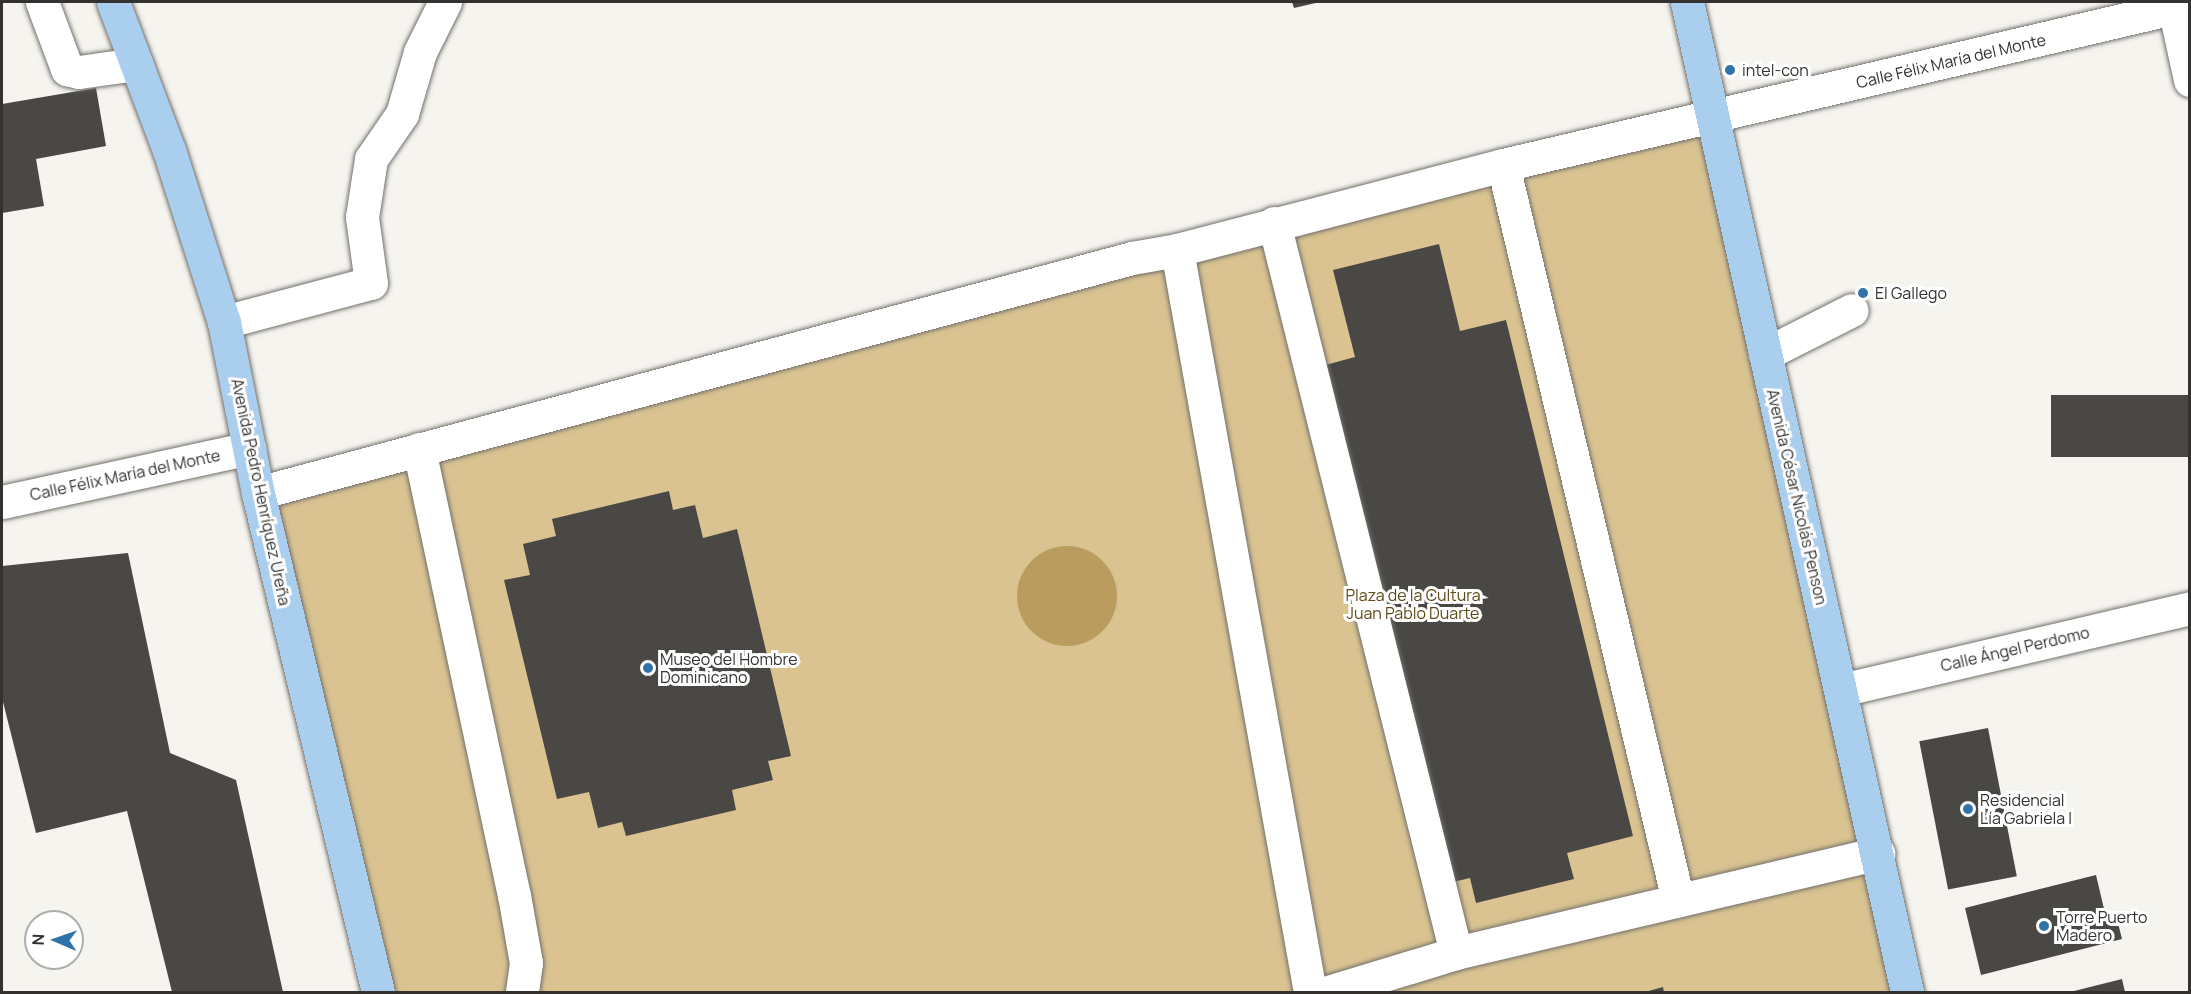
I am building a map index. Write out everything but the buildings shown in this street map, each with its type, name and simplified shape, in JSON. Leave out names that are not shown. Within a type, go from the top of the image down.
[{"type":"main road","name":"Avenida Pedro Henríquez Ureña","points":[[113,2],[169,150],[224,322],[258,493],[378,993]]},
{"type":"main road","name":"Avenida César Nicolás Penson","points":[[1687,2],[1908,993]]},
{"type":"street","points":[[42,2],[67,69],[79,72],[136,64]]},
{"type":"street","points":[[224,322],[371,283],[362,217],[371,159],[402,114],[420,52],[445,2]]},
{"type":"street","points":[[2179,4],[2190,80]]},
{"type":"street","name":"Calle Félix María del Monte","points":[[258,493],[1132,258],[1177,250],[1503,165],[1712,118],[2179,4]]},
{"type":"street","points":[[1503,165],[1678,900]]},
{"type":"street","points":[[1274,223],[1456,953]]},
{"type":"street","points":[[1177,250],[1310,993]]},
{"type":"street","points":[[1765,354],[1852,310]]},
{"type":"street","name":"Calle Félix María del Monte","points":[[2,502],[249,448]]},
{"type":"street","points":[[419,449],[514,895],[526,963],[522,993]]},
{"type":"street","name":"Calle Ángel Perdomo","points":[[1841,690],[2190,608]]},
{"type":"street","points":[[1328,993],[1456,953],[1878,853]]},
{"type":"green space","name":"Plaza de la Cultura Juan Pablo Duarte","points":[[1709,124],[1899,992],[384,992],[272,500]]},
{"type":"shaded area","points":[[1067,546],[1086,549],[1103,560],[1114,577],[1117,596],[1114,615],[1103,632],[1086,643],[1067,646],[1048,643],[1031,632],[1020,615],[1017,596],[1020,577],[1031,560],[1048,549]]},
{"type":"place","name":"intel-con","points":[[1730,70]]},
{"type":"place","name":"El Gallego","points":[[1863,293]]},
{"type":"place","name":"Museo del Hombre Dominicano","points":[[648,668]]},
{"type":"place","name":"Residencial Lía Gabriela I","points":[[1968,809]]},
{"type":"place","name":"Torre Puerto Madero","points":[[2044,926]]}]
